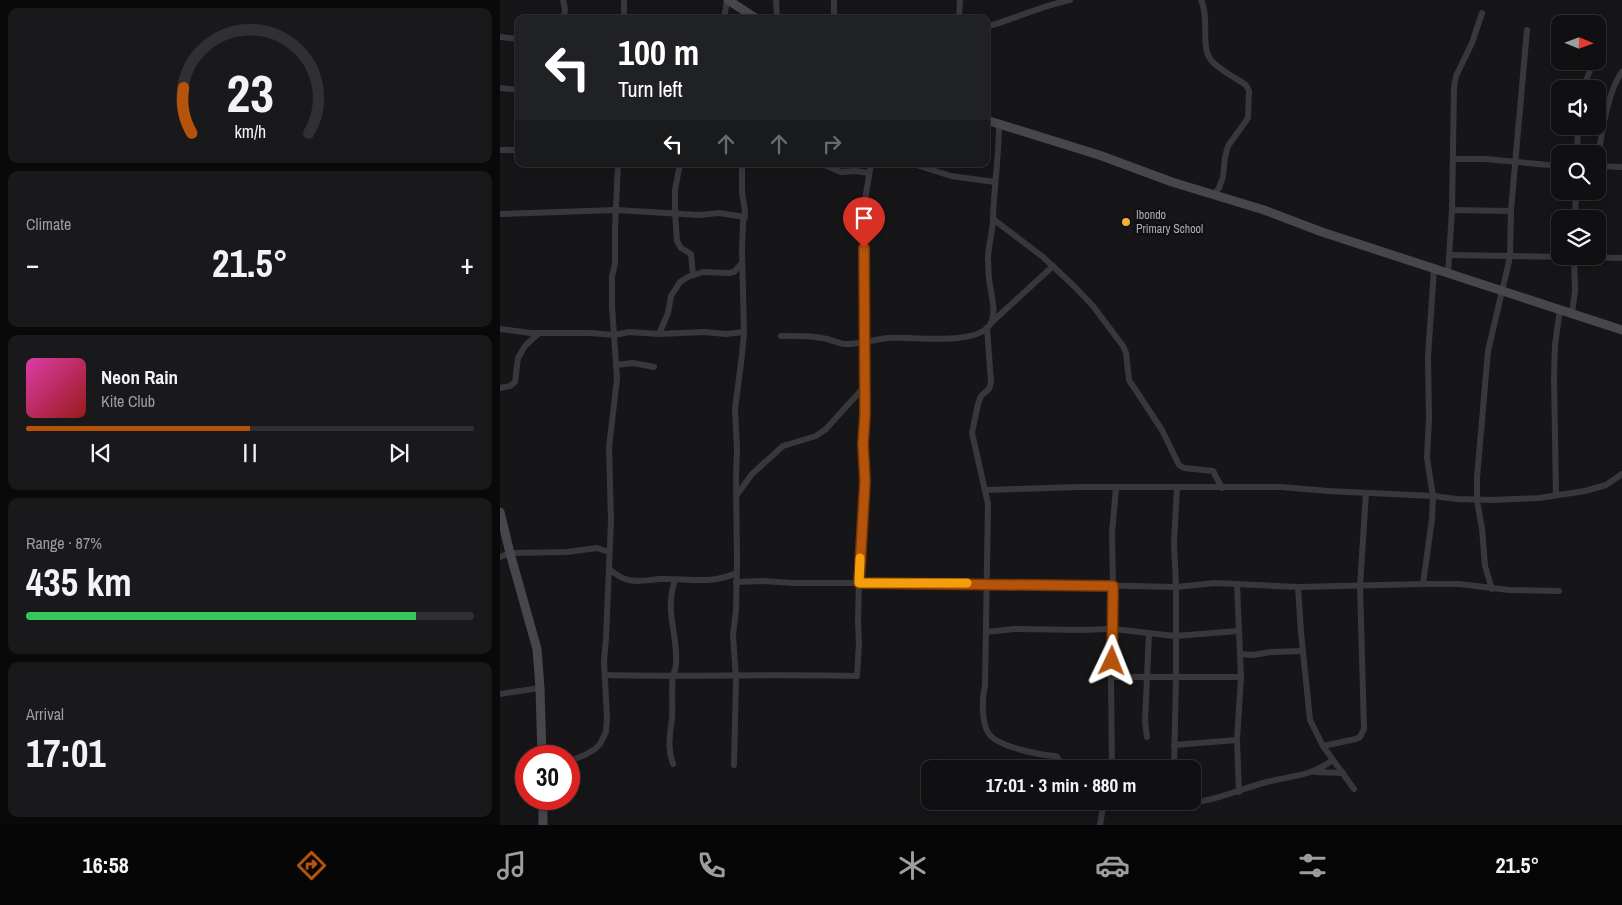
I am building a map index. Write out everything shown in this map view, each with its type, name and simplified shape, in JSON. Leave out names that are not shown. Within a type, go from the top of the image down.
[{"type":"main road","points":[[728,0],[745,15]]},
{"type":"main road","points":[[990,121],[1099,155],[1172,182],[1264,210],[1322,232],[1622,330]]},
{"type":"main road","points":[[500,512],[510,553],[535,636],[540,688],[542,745]]},
{"type":"main road","points":[[543,810],[543,825]]},
{"type":"street","points":[[563,0],[564,15]]},
{"type":"street","points":[[624,0],[624,15]]},
{"type":"street","points":[[725,15],[728,0]]},
{"type":"street","points":[[776,0],[777,15]]},
{"type":"street","points":[[834,0],[834,15]]},
{"type":"street","points":[[959,15],[960,0]]},
{"type":"street","points":[[990,26],[1045,6],[1070,0]]},
{"type":"street","points":[[1201,0],[1206,17],[1207,54],[1212,61],[1246,85],[1249,91],[1247,122],[1228,146],[1224,157],[1223,177],[1219,188],[1214,194]]},
{"type":"street","points":[[1448,273],[1452,210],[1453,100],[1456,76],[1472,43],[1482,13]]},
{"type":"street","points":[[1492,589],[1485,566],[1482,528],[1477,500],[1487,359],[1510,257],[1511,211],[1527,30]]},
{"type":"street","points":[[500,37],[515,39]]},
{"type":"street","points":[[1601,145],[1612,93],[1617,78],[1622,72]]},
{"type":"street","points":[[500,88],[515,90]]},
{"type":"street","points":[[999,124],[996,182],[992,208],[993,219],[988,250],[989,280],[993,300],[989,325],[991,382],[989,389],[981,396],[978,404],[972,433],[988,504],[984,722],[990,735],[997,741],[1035,754],[1057,757],[1059,760]]},
{"type":"street","points":[[500,150],[515,150]]},
{"type":"street","points":[[1453,158],[1551,165]]},
{"type":"street","points":[[1606,166],[1622,167]]},
{"type":"street","points":[[580,758],[585,756],[600,744],[604,736],[607,717],[604,662],[611,520],[609,447],[615,394],[616,364],[612,321],[612,276],[615,264],[618,167]]},
{"type":"street","points":[[679,167],[675,190],[674,212],[677,241],[681,248],[691,254],[693,275]]},
{"type":"street","points":[[734,765],[736,676],[733,635],[737,561],[737,449],[734,409],[744,332],[742,262],[743,223],[745,217],[742,167]]},
{"type":"street","points":[[830,167],[841,172],[869,172]]},
{"type":"street","points":[[605,675],[857,676],[859,583],[865,481],[863,444],[865,414],[864,206],[870,167]]},
{"type":"street","points":[[922,167],[951,176],[996,182]]},
{"type":"street","points":[[500,214],[616,210],[699,215],[719,214],[745,217]]},
{"type":"street","points":[[1452,210],[1511,211]]},
{"type":"street","points":[[993,219],[1053,266],[1093,306],[1123,346],[1126,354],[1129,380],[1162,430],[1179,465],[1184,468],[1213,471],[1222,488]]},
{"type":"street","points":[[1450,255],[1551,257]]},
{"type":"street","points":[[1606,258],[1622,258]]},
{"type":"street","points":[[660,334],[674,289],[680,282],[703,272],[729,273],[738,269],[742,262]]},
{"type":"street","points":[[1572,313],[1575,291],[1574,265]]},
{"type":"street","points":[[781,336],[821,337],[843,344],[910,337],[932,339],[962,338],[978,334],[1053,266]]},
{"type":"street","points":[[1424,584],[1433,496],[1427,458],[1429,419],[1428,357],[1434,268]]},
{"type":"street","points":[[1556,495],[1554,377],[1555,345],[1560,309]]},
{"type":"street","points":[[500,329],[539,333],[614,335],[629,332],[660,334],[704,332],[726,334],[744,332]]},
{"type":"street","points":[[500,388],[510,386],[516,382],[518,358],[525,346],[539,333]]},
{"type":"street","points":[[616,364],[633,363],[654,367]]},
{"type":"street","points":[[736,496],[752,474],[783,446],[816,436],[826,429],[864,387]]},
{"type":"street","points":[[985,490],[1080,487],[1282,487],[1477,500],[1525,499],[1598,488],[1622,474]]},
{"type":"street","points":[[1112,760],[1110,629],[1113,586],[1112,533],[1116,488]]},
{"type":"street","points":[[1174,760],[1176,587],[1174,542],[1177,488]]},
{"type":"street","points":[[1323,746],[1356,739],[1360,737],[1364,729],[1360,586],[1366,493]]},
{"type":"street","points":[[500,557],[510,553],[568,552],[597,548],[609,552]]},
{"type":"street","points":[[609,569],[624,579],[635,581],[661,579],[711,580],[729,577],[736,573]]},
{"type":"street","points":[[673,764],[669,741],[672,722],[676,646],[670,618],[670,601],[675,580]]},
{"type":"street","points":[[736,582],[1176,587],[1215,583],[1298,587],[1458,584],[1492,589],[1560,591]]},
{"type":"street","points":[[1237,584],[1241,677],[1237,740],[1239,792]]},
{"type":"street","points":[[1298,587],[1310,720],[1323,746],[1354,789]]},
{"type":"street","points":[[986,632],[1014,629],[1110,629],[1175,636],[1238,631]]},
{"type":"street","points":[[1147,737],[1145,722],[1149,634]]},
{"type":"street","points":[[1240,654],[1253,655],[1271,652],[1303,651]]},
{"type":"street","points":[[1111,677],[1241,677]]},
{"type":"street","points":[[500,694],[540,688]]},
{"type":"street","points":[[1174,745],[1237,740]]},
{"type":"street","points":[[1314,772],[1333,760]]},
{"type":"street","points":[[1201,801],[1239,792],[1265,782],[1314,772],[1343,773]]},
{"type":"street","points":[[1100,825],[1102,810]]},
{"type":"slow traffic","points":[[860,558],[859,583],[967,583]]},
{"type":"place","name":"Ibondo Primary School","points":[[1126,222]]},
{"type":"route","points":[[864,248],[865,414],[863,444],[865,481],[859,583],[1113,586],[1112,661]]}]
